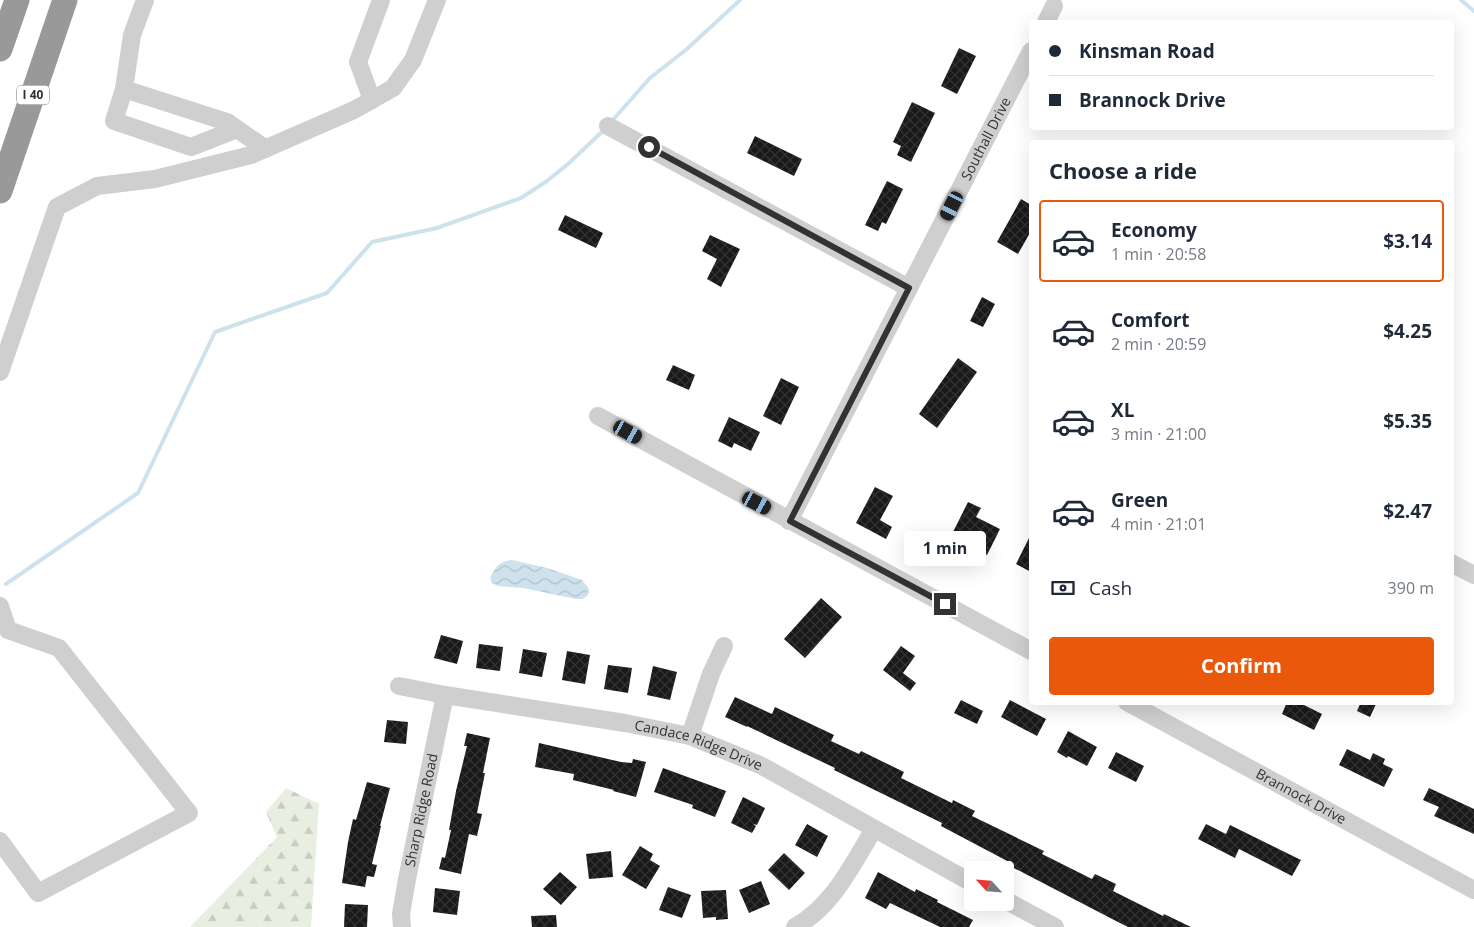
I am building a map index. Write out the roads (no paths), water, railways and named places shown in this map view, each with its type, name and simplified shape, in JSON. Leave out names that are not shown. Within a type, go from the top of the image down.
[{"type":"highway","points":[[0,49],[17,0]]},
{"type":"highway","name":"I 40","points":[[0,191],[66,0]]},
{"type":"street","points":[[146,0],[132,35],[124,89],[114,121],[191,147],[237,129]]},
{"type":"street","points":[[372,100],[358,62],[381,0]]},
{"type":"street","points":[[0,372],[57,208],[97,186],[155,179],[251,155],[354,110],[393,88],[413,60],[437,0]]},
{"type":"street","points":[[1047,20],[1054,6]]},
{"type":"street","name":"Southall Drive","points":[[790,521],[909,288],[1026,76],[1029,61]]},
{"type":"street","points":[[124,89],[227,122],[266,149]]},
{"type":"street","points":[[608,126],[909,288]]},
{"type":"street","points":[[598,416],[1029,650]]},
{"type":"street","points":[[1454,565],[1474,575]]},
{"type":"street","points":[[0,606],[4,632],[59,648],[189,813],[38,892],[0,841]]},
{"type":"street","points":[[690,736],[710,674],[724,646]]},
{"type":"street","name":"Candace Ridge Drive","points":[[399,686],[625,723],[690,736],[762,766],[964,878]]},
{"type":"street","name":"Sharp Ridge Road","points":[[402,927],[401,914],[407,879],[445,695]]},
{"type":"street","name":"Brannock Drive","points":[[1133,705],[1474,890]]},
{"type":"street","points":[[795,927],[806,921],[834,894],[874,829]]},
{"type":"street","points":[[1014,905],[1055,927]]},
{"type":"water","points":[[512,560],[547,568],[582,580],[589,589],[588,595],[583,599],[576,599],[523,588],[498,586],[492,583],[490,578],[496,568],[501,563]]},
{"type":"waterway","points":[[611,122],[650,78],[687,49],[740,0]]},
{"type":"waterway","points":[[1461,0],[1474,11]]},
{"type":"waterway","points":[[6,584],[138,493],[215,332],[327,293],[372,242],[437,228],[521,198],[568,164],[605,129]]}]
